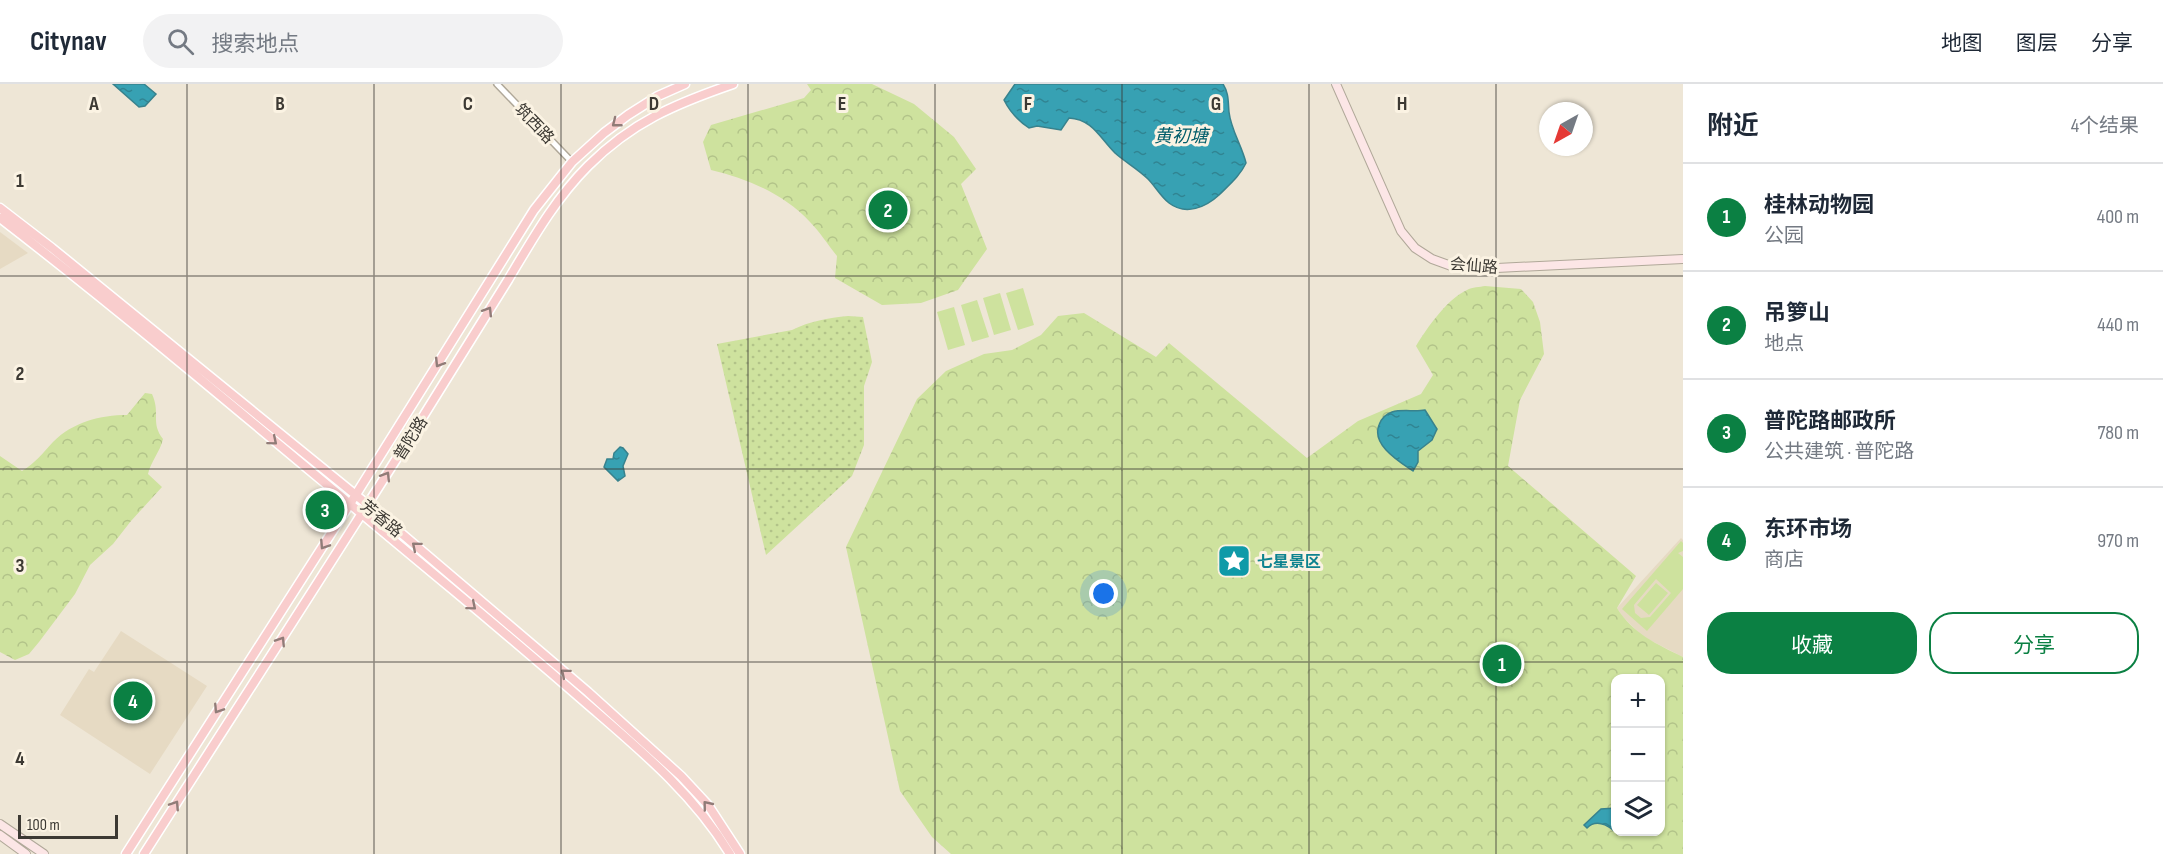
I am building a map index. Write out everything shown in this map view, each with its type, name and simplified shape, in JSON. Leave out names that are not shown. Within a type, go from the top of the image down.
[{"type":"main road","name":"普陀路","points":[[126,854],[350,505],[534,210],[572,162],[628,115],[658,96],[685,84]]},
{"type":"main road","name":"普陀路","points":[[144,854],[368,505],[527,248],[566,191],[587,167],[635,127],[664,110],[733,84]]},
{"type":"main road","name":"芳香路","points":[[0,208],[368,505],[588,692],[681,777],[708,805],[740,854]]},
{"type":"main road","name":"芳香路","points":[[0,218],[183,365],[496,626],[661,768],[699,810],[730,854]]},
{"type":"street","name":"筑西路","points":[[498,84],[572,162]]},
{"type":"street","name":"会仙路","points":[[1336,84],[1401,231],[1416,248],[1432,259],[1454,267],[1497,268],[1683,259]]},
{"type":"street","points":[[0,824],[44,854]]},
{"type":"street","points":[[0,835],[26,854]]},
{"type":"shaded area","points":[[0,232],[28,253],[0,269]]},
{"type":"shaded area","points":[[1681,538],[1683,540],[1683,657],[1642,636],[1617,608]]},
{"type":"shaded area","points":[[121,631],[207,686],[150,774],[60,715],[89,669],[94,672]]},
{"type":"green space","points":[[807,84],[872,84],[914,104],[954,137],[976,169],[961,184],[987,249],[958,290],[921,303],[882,305],[835,278],[837,256],[814,226],[789,203],[752,183],[711,170],[703,142],[711,125],[804,98],[811,90]]},
{"type":"green space","name":"七星景区","points":[[1485,286],[1521,289],[1533,302],[1540,322],[1544,354],[1520,400],[1508,466],[1636,576],[1617,608],[1638,632],[1683,657],[1683,854],[951,854],[932,837],[900,791],[846,547],[917,399],[946,371],[984,354],[1012,350],[1041,335],[1058,316],[1084,313],[1156,357],[1169,343],[1307,458],[1358,421],[1421,394],[1433,375],[1416,346],[1445,307],[1469,289]]},
{"type":"green space","points":[[1023,288],[1034,325],[1018,330],[1006,293]]},
{"type":"green space","points":[[1000,293],[1011,330],[994,335],[983,298]]},
{"type":"green space","points":[[977,300],[989,337],[972,342],[961,305]]},
{"type":"green space","points":[[954,307],[965,345],[948,350],[937,312]]},
{"type":"green space","points":[[848,316],[863,317],[872,362],[864,386],[864,445],[852,476],[766,555],[717,344],[792,330],[819,320]]},
{"type":"green space","points":[[145,393],[152,394],[155,401],[157,428],[163,439],[148,474],[162,487],[113,544],[90,565],[75,594],[29,654],[15,660],[0,652],[0,456],[22,471],[69,429],[97,418],[127,415]]},
{"type":"green space","points":[[1681,541],[1683,551],[1678,553],[1683,557],[1683,589],[1647,631],[1622,609]],"holes":[[[1656,579],[1671,593],[1650,617],[1641,618],[1635,613],[1634,605]]]},
{"type":"green space","points":[[1656,583],[1668,593],[1649,615],[1637,605]]},
{"type":"water","points":[[113,84],[144,84],[156,94],[145,106],[139,107]]},
{"type":"water","name":"黄初塘","points":[[1015,84],[1223,84],[1232,125],[1246,163],[1234,180],[1208,203],[1189,209],[1175,207],[1166,201],[1144,175],[1115,153],[1095,130],[1084,122],[1069,118],[1061,130],[1037,126],[1029,128],[1025,125],[1014,115],[1004,100]]},
{"type":"water","points":[[1425,410],[1437,429],[1432,440],[1418,451],[1418,462],[1413,471],[1394,458],[1383,446],[1379,439],[1379,425],[1384,417],[1392,412]]},
{"type":"water","points":[[620,447],[628,454],[623,466],[625,476],[618,481],[604,467],[607,459],[613,459],[614,453]]},
{"type":"water","points":[[1611,808],[1611,829],[1600,823],[1587,828],[1584,825],[1601,809]]},
{"type":"place","name":"吊箩山","points":[[888,210]]},
{"type":"place","name":"普陀路邮政所","points":[[325,510]]},
{"type":"place","name":"七星景区","points":[[1234,561]]},
{"type":"place","name":"桂林动物园","points":[[1502,664]]},
{"type":"place","name":"东环市场","points":[[133,701]]}]
